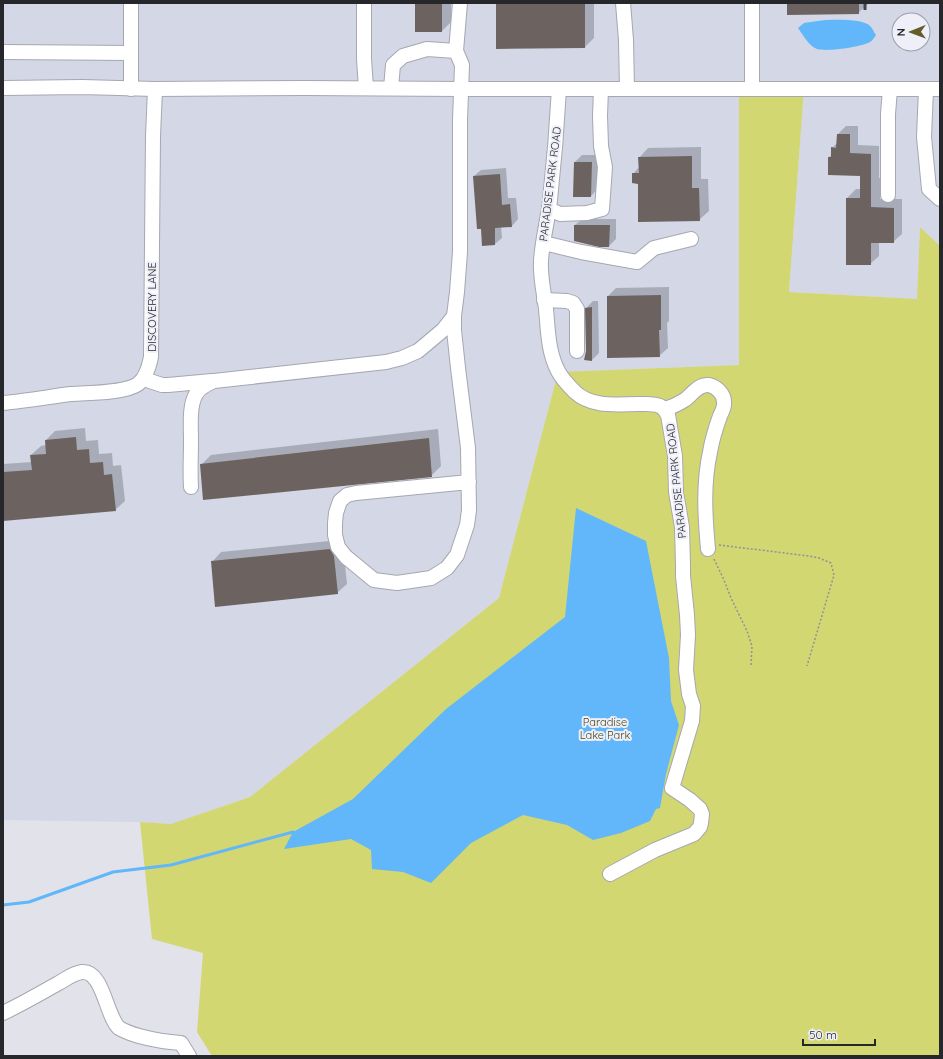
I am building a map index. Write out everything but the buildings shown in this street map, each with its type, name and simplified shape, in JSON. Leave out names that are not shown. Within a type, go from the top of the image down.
[{"type":"street","points":[[131,3],[131,89]]},
{"type":"street","points":[[364,3],[364,59],[366,88]]},
{"type":"street","points":[[460,3],[456,51],[462,65],[460,120],[460,252],[458,292],[454,316],[458,368],[468,448],[469,482],[469,510],[467,525],[457,555],[447,568],[431,578],[397,583],[374,580],[346,557],[338,547],[334,523],[340,501],[347,495],[469,482]]},
{"type":"street","points":[[623,3],[626,40],[627,88]]},
{"type":"street","points":[[752,3],[752,89]]},
{"type":"street","points":[[391,88],[392,66],[403,56],[427,49],[456,51]]},
{"type":"street","points":[[3,52],[131,53]]},
{"type":"street","points":[[3,88],[940,89]]},
{"type":"street","name":"PARADISE PARK ROAD","points":[[559,88],[558,119],[549,209],[541,260],[541,282],[548,337],[558,372],[576,392],[588,401],[611,404],[653,404],[664,409],[668,414],[675,456],[676,492],[682,527],[684,565],[682,576],[688,635],[686,670],[689,694],[693,706],[692,721],[672,788],[690,800],[700,809],[702,814],[702,823],[694,834],[655,850],[610,874]]},
{"type":"street","points":[[888,195],[888,114],[890,88]]},
{"type":"street","name":"DISCOVERY LANE","points":[[144,379],[151,357],[153,136],[155,89]]},
{"type":"street","points":[[549,209],[560,214],[587,213],[602,209],[605,166],[601,146],[600,116],[602,89]]},
{"type":"street","points":[[926,89],[924,137],[929,189],[940,199]]},
{"type":"street","points":[[544,243],[581,252],[637,262],[654,248],[691,239]]},
{"type":"street","points":[[544,300],[567,301],[573,303],[577,309],[577,351]]},
{"type":"street","points":[[3,403],[72,394],[123,390],[132,388],[144,379],[162,385],[168,385],[386,362],[402,358],[418,351],[443,330],[454,316]]},
{"type":"street","points":[[191,487],[191,418],[193,404],[196,394],[206,384],[214,380]]},
{"type":"street","points":[[664,409],[686,399],[704,385],[718,388],[724,396],[724,406],[710,451],[706,474],[705,502],[708,546]]},
{"type":"street","points":[[3,1013],[75,973],[84,972],[91,974],[97,981],[103,992],[115,1024],[121,1029],[128,1033],[151,1040],[181,1043],[190,1056]]},
{"type":"path","points":[[708,546],[747,630],[752,646],[751,665]]},
{"type":"path","points":[[708,546],[814,557],[831,563],[834,575],[807,666]]},
{"type":"shaded area","points":[[3,3],[940,3],[940,246],[920,227],[917,299],[789,292],[804,89],[739,89],[739,365],[558,372],[499,598],[250,797],[171,824],[140,822],[3,820]]},
{"type":"green space","name":"Paradise Lake Park","points":[[739,89],[804,89],[789,292],[917,299],[920,227],[940,246],[940,1056],[212,1056],[197,1032],[203,953],[152,939],[140,822],[171,824],[250,797],[499,598],[558,372],[739,365]]},
{"type":"water","points":[[825,20],[850,20],[862,22],[871,27],[876,35],[871,42],[859,46],[822,50],[814,48],[798,28],[804,23]]},
{"type":"water","points":[[576,508],[646,541],[669,658],[671,701],[679,725],[666,774],[660,808],[656,809],[650,821],[621,833],[593,840],[567,825],[523,815],[471,843],[431,883],[403,872],[372,869],[371,850],[351,839],[284,849],[293,832],[353,799],[446,709],[565,617]]},
{"type":"waterway","points":[[3,905],[29,902],[113,872],[171,865],[293,832]]},
{"type":"railway","points":[[865,3],[865,11]]}]
